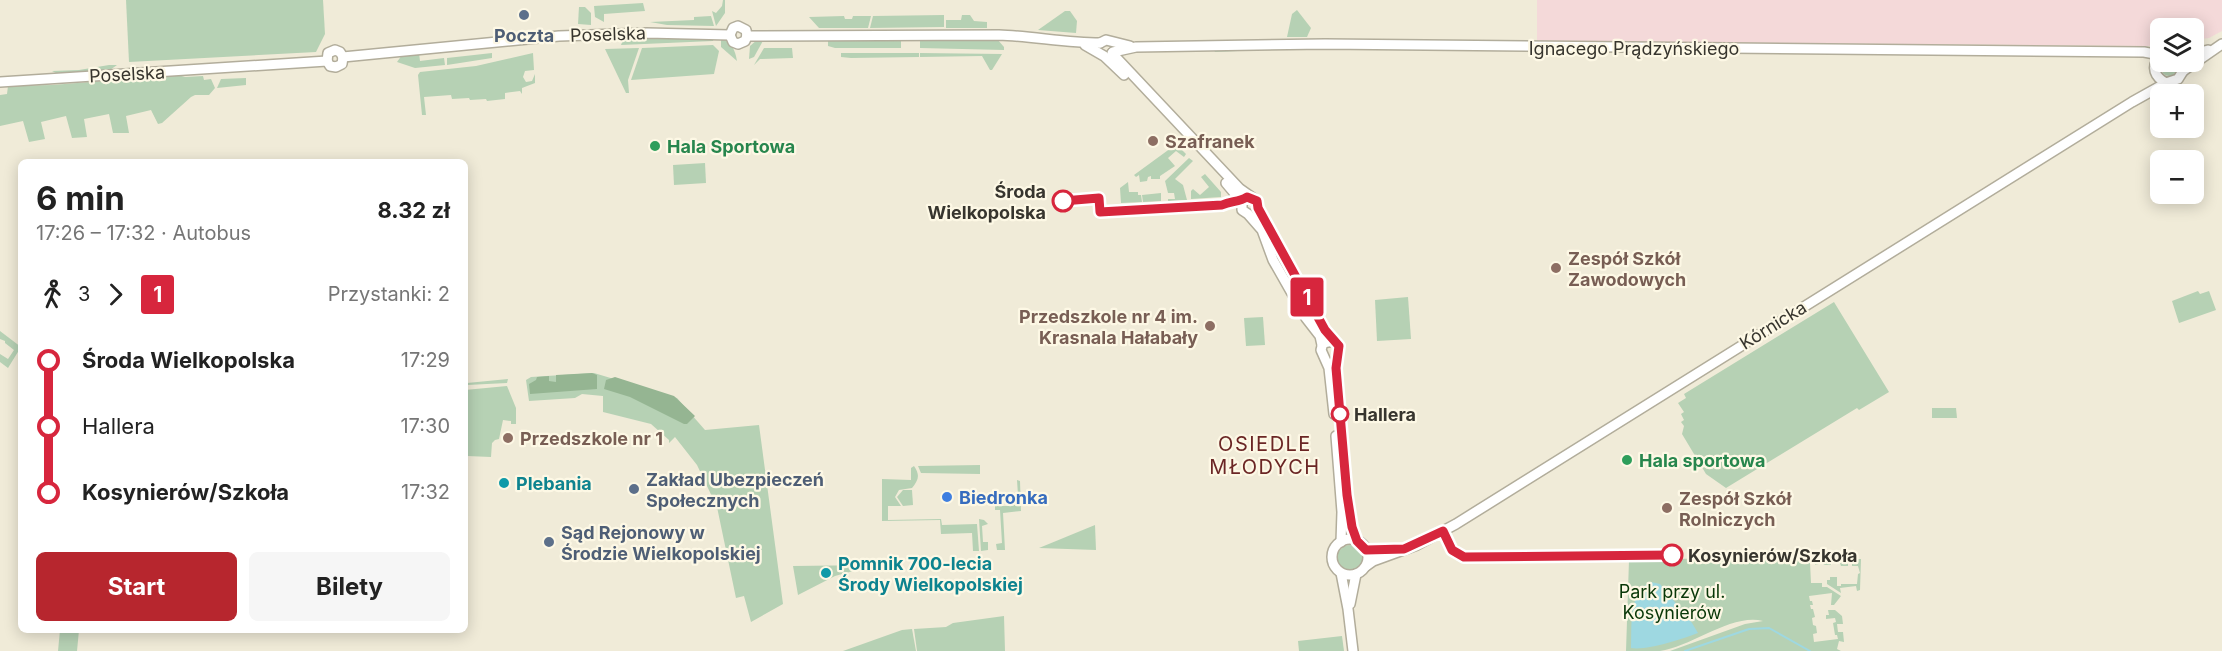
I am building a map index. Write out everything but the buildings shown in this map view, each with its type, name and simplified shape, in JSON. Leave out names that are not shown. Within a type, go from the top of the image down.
[{"type":"street","name":"Poselska","points":[[0,82],[327,60],[328,53],[335,50],[343,57],[541,37],[647,33],[730,35],[733,42],[738,44],[745,41],[747,36],[1030,36],[1083,43],[1107,50]]},
{"type":"street","name":"Ignacego Prądzyńskiego","points":[[1107,50],[1136,47],[1325,44],[2133,52],[2150,56]]},
{"type":"street","points":[[2204,51],[2219,46]]},
{"type":"street","points":[[2204,54],[2219,46]]},
{"type":"street","points":[[1126,69],[1127,57],[1136,47]]},
{"type":"street","points":[[1107,50],[1246,199]]},
{"type":"street","points":[[1107,50],[1246,199],[1257,201],[1258,208],[1333,341],[1339,346],[1336,368],[1347,495],[1353,532],[1357,541],[1366,550],[1368,558],[1366,566],[1356,574],[1341,573],[1335,568],[1332,557],[1335,547],[1341,542],[1357,541]]},
{"type":"street","points":[[2156,72],[2156,75],[2166,83]]},
{"type":"street","name":"Kórnicka","points":[[1366,566],[1373,561],[1425,541],[1456,524],[2142,96],[2178,79],[2180,72]]},
{"type":"street","name":"Kórnicka","points":[[2142,96],[2156,75]]},
{"type":"street","points":[[1246,199],[1242,210],[1262,230],[1273,260],[1306,318],[1320,336],[1321,350],[1329,368],[1342,512],[1341,542]]},
{"type":"street","points":[[1248,214],[1254,213],[1258,208]]},
{"type":"street","points":[[1322,345],[1327,341],[1333,341]]},
{"type":"street","points":[[1325,357],[1331,359],[1337,355]]},
{"type":"street","name":"Kórnicka","points":[[1366,550],[1402,549]]},
{"type":"street","points":[[1341,573],[1353,651]]},
{"type":"street","points":[[1348,609],[1356,574]]},
{"type":"shaded area","points":[[1537,0],[2222,0],[2222,31],[2204,39],[2204,18],[2150,18],[2150,46],[2147,46],[1537,41]]},
{"type":"green space","points":[[126,0],[323,0],[325,34],[316,52],[129,62]]},
{"type":"green space","points":[[725,0],[725,13],[716,26],[712,11],[716,13],[722,6]]},
{"type":"green space","points":[[643,3],[645,11],[604,14],[604,22],[595,17],[594,6]]},
{"type":"green space","points":[[579,7],[585,7],[591,13],[591,25],[578,24]]},
{"type":"green space","points":[[1297,10],[1311,28],[1307,37],[1287,37],[1292,14]]},
{"type":"green space","points":[[1065,11],[1070,11],[1077,21],[1076,33],[1038,30]]},
{"type":"green space","points":[[944,15],[944,27],[870,28],[873,16]]},
{"type":"green space","points":[[962,15],[970,15],[974,21],[987,22],[987,28],[946,28],[946,20],[961,20]]},
{"type":"green space","points":[[711,16],[714,26],[667,25],[650,22],[694,20],[694,17]]},
{"type":"green space","points":[[844,16],[845,19],[852,19],[853,16],[871,16],[868,28],[819,28],[809,17]]},
{"type":"green space","points":[[629,37],[714,38],[713,41],[621,45],[623,40]]},
{"type":"green space","points":[[721,39],[732,47],[737,61],[721,47]]},
{"type":"green space","points":[[764,39],[754,57],[749,59],[750,46],[757,40]]},
{"type":"green space","points":[[828,39],[901,39],[901,48],[835,48],[828,46]]},
{"type":"green space","points":[[920,39],[997,39],[1004,50],[920,48]]},
{"type":"green space","points":[[713,45],[719,51],[714,74],[631,80],[642,48]]},
{"type":"green space","points":[[639,48],[628,80],[629,93],[626,93],[605,49]]},
{"type":"green space","points":[[764,48],[792,48],[793,58],[760,59],[754,65]]},
{"type":"green space","points":[[1307,48],[1215,52],[1214,50]]},
{"type":"green space","points":[[419,53],[420,61],[444,58],[445,65],[415,68],[397,62],[402,55]]},
{"type":"green space","points":[[492,53],[492,58],[447,65],[447,58]]},
{"type":"green space","points":[[533,53],[534,70],[525,71],[523,77],[526,82],[532,81],[535,74],[535,83],[522,88],[522,94],[520,91],[505,93],[505,99],[487,101],[486,99],[470,100],[469,98],[452,99],[451,95],[424,97],[426,115],[422,115],[418,75],[420,72],[476,66]]},
{"type":"green space","points":[[841,53],[919,53],[919,57],[851,58],[841,57]]},
{"type":"green space","points":[[920,53],[1002,54],[990,70],[982,56],[920,57]]},
{"type":"green space","points":[[117,65],[110,70],[56,73],[52,71],[79,70]]},
{"type":"green space","points":[[2162,72],[2176,72],[2172,76]]},
{"type":"green space","points":[[178,75],[203,76],[204,80],[211,79],[215,88],[209,95],[191,97],[162,123],[158,124],[151,110],[126,116],[129,133],[113,133],[109,114],[84,119],[87,137],[72,138],[66,116],[41,122],[45,139],[29,142],[23,121],[0,126],[0,95],[7,94],[8,86],[52,85]]},
{"type":"green space","points":[[246,78],[246,85],[217,88],[221,79]]},
{"type":"green space","points":[[1178,146],[1186,154],[1184,157],[1176,151],[1168,158],[1175,166],[1160,176],[1160,179],[1151,179],[1151,176],[1147,181],[1140,182],[1139,175],[1136,177],[1134,175],[1171,148],[1173,150]]},
{"type":"green space","points":[[1189,158],[1193,161],[1175,179],[1183,185],[1187,200],[1168,201],[1168,199],[1175,199],[1174,193],[1168,193],[1165,181]]},
{"type":"green space","points":[[705,163],[706,183],[674,185],[673,165]]},
{"type":"green space","points":[[1205,174],[1221,192],[1221,197],[1191,199],[1193,189],[1200,195],[1209,187],[1201,177]]},
{"type":"green space","points":[[1128,182],[1129,192],[1138,192],[1142,202],[1121,203],[1120,188]]},
{"type":"green space","points":[[1161,193],[1161,201],[1143,202],[1142,195]]},
{"type":"green space","points":[[2198,291],[2200,294],[2209,291],[2216,310],[2179,323],[2172,301]]},
{"type":"green space","points":[[1408,297],[1411,339],[1377,341],[1375,300]]},
{"type":"green space","points":[[1834,302],[1889,392],[1859,410],[1857,408],[1726,488],[1706,474],[1682,434],[1684,426],[1681,422],[1684,420],[1681,414],[1684,412],[1678,403],[1686,398],[1684,394]]},
{"type":"green space","points":[[1263,317],[1265,345],[1246,346],[1244,318]]},
{"type":"green space","points":[[0,331],[18,345],[18,352],[8,368],[0,362],[0,354],[8,359],[14,350],[0,339]]},
{"type":"green space","points":[[592,373],[597,375],[597,389],[530,394],[529,384],[537,377],[549,376],[549,381],[556,382],[556,375]]},
{"type":"green space","points":[[594,373],[677,398],[705,430],[759,425],[783,604],[751,622],[744,596],[736,598],[717,507],[697,465],[675,437],[669,443],[669,440],[651,424],[603,412],[603,396],[582,394],[575,398],[529,401],[526,380],[531,377]]},
{"type":"green space","points":[[615,377],[674,396],[695,416],[684,424],[630,397],[604,389],[606,380]]},
{"type":"green space","points":[[508,379],[507,383],[468,385],[468,383]]},
{"type":"green space","points":[[507,386],[516,408],[516,424],[503,420],[499,439],[492,443],[491,457],[468,456],[468,390]]},
{"type":"green space","points":[[1932,408],[1956,408],[1957,418],[1932,418]]},
{"type":"green space","points":[[980,465],[980,474],[921,473],[918,466]]},
{"type":"green space","points":[[914,466],[918,475],[916,482],[912,488],[899,490],[895,497],[901,506],[888,506],[888,520],[941,519],[942,525],[977,524],[979,551],[973,551],[972,533],[941,534],[940,520],[882,521],[882,479],[911,480],[911,468]]},
{"type":"green space","points":[[1017,480],[1020,481],[1021,511],[1003,513],[1005,550],[997,550],[996,544],[1002,543],[1000,510],[995,510],[995,506],[1012,506],[1012,496],[1018,495]]},
{"type":"green space","points":[[903,490],[912,490],[913,505],[903,506],[897,497]]},
{"type":"green space","points":[[979,519],[988,524],[982,526],[983,542],[988,542],[988,550],[981,551]]},
{"type":"green space","points":[[1095,525],[1096,550],[1039,548]]},
{"type":"green space","points":[[1350,545],[1359,549],[1363,558],[1359,567],[1350,571],[1341,567],[1337,558],[1341,549]]},
{"type":"green space","name":"Park przy ul. Kosynierów","points":[[1796,556],[1803,559],[1861,559],[1860,590],[1857,591],[1856,586],[1840,588],[1841,593],[1827,584],[1827,580],[1830,580],[1830,577],[1837,577],[1837,586],[1857,584],[1860,573],[1858,566],[1852,566],[1852,563],[1848,563],[1848,566],[1841,566],[1840,563],[1815,565],[1815,563],[1810,563],[1811,583],[1822,583],[1822,587],[1827,587],[1841,596],[1834,605],[1831,605],[1832,593],[1809,596],[1815,617],[1812,618],[1813,625],[1816,626],[1817,633],[1813,634],[1814,642],[1838,639],[1833,623],[1836,622],[1835,618],[1826,619],[1826,615],[1829,615],[1828,610],[1835,610],[1842,616],[1843,624],[1837,624],[1838,632],[1843,632],[1844,642],[1839,641],[1837,649],[1841,651],[1670,651],[1745,624],[1763,621],[1751,620],[1725,626],[1685,644],[1660,651],[1626,651],[1629,560],[1764,557],[1764,559]]},
{"type":"green space","points":[[875,565],[835,576],[798,595],[793,566]]},
{"type":"green space","points":[[1004,616],[1005,651],[917,651],[914,629],[946,627],[953,623]]},
{"type":"green space","points":[[912,629],[916,651],[843,651],[902,630]]},
{"type":"green space","points":[[60,633],[79,633],[77,651],[58,651]]},
{"type":"green space","points":[[1342,636],[1344,651],[1299,651],[1298,641]]},
{"type":"water","points":[[1651,582],[1660,584],[1698,633],[1655,646],[1631,648],[1635,602],[1638,593]]},
{"type":"waterway","points":[[1685,651],[1749,629],[1769,628],[1810,651]]},
{"type":"bus line","name":"1","points":[[1063,201],[1099,198],[1100,212],[1222,205],[1234,201],[1242,202],[1247,197],[1257,201],[1258,208],[1325,330],[1339,346],[1336,368],[1347,495],[1354,536],[1366,550],[1404,549],[1443,531],[1452,550],[1464,557],[1672,555]]},
{"type":"place","name":"Poczta","points":[[524,15]]},
{"type":"place","name":"Szafranek","points":[[1153,141]]},
{"type":"place","name":"Hala Sportowa","points":[[655,146]]},
{"type":"place","name":"Środa Wielkopolska","points":[[1063,201]]},
{"type":"place","name":"Zespół Szkół Zawodowych","points":[[1556,268]]},
{"type":"place","name":"Przedszkole nr 4 im. Krasnala Hałabały","points":[[1210,326]]},
{"type":"place","name":"Hallera","points":[[1340,414]]},
{"type":"place","name":"Przedszkole nr 1","points":[[508,438]]},
{"type":"place","name":"Hala sportowa","points":[[1627,460]]},
{"type":"place","name":"Plebania","points":[[504,483]]},
{"type":"place","name":"Zakład Ubezpieczeń Społecznych","points":[[634,489]]},
{"type":"place","name":"Biedronka","points":[[947,497]]},
{"type":"place","name":"Zespół Szkół Rolniczych","points":[[1667,508]]},
{"type":"place","name":"Sąd Rejonowy w Środzie Wielkopolskiej","points":[[549,542]]},
{"type":"place","name":"Kosynierów/Szkoła","points":[[1672,555]]},
{"type":"place","name":"Pomnik 700-lecia Środy Wielkopolskiej","points":[[826,573]]},
{"type":"district","name":"OSIEDLE MŁODYCH","points":[[1265,456]]}]
